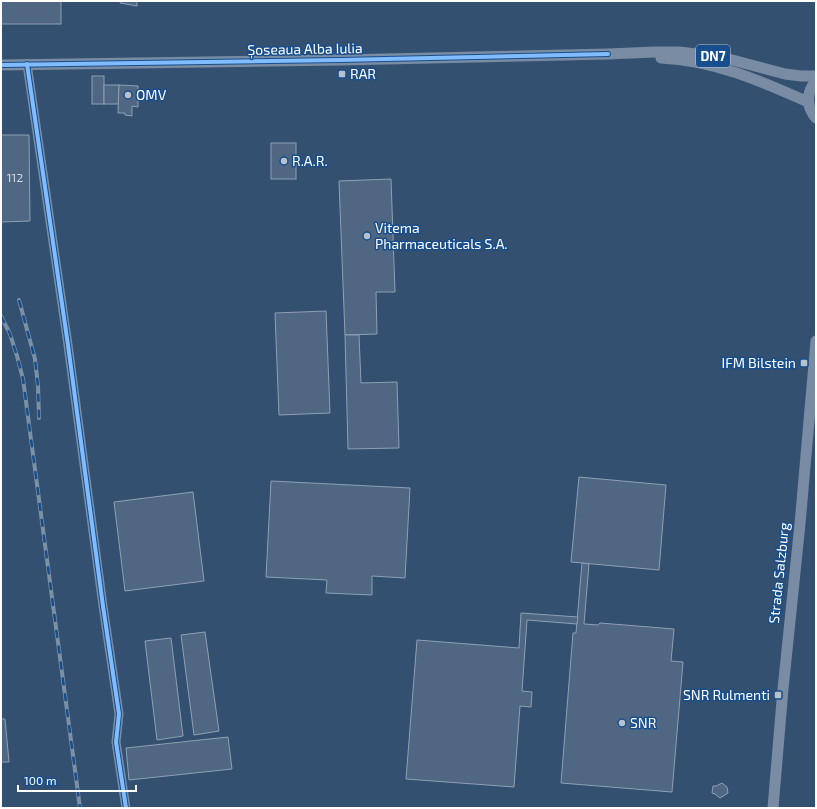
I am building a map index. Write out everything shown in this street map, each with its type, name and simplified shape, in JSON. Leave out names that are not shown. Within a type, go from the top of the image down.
[{"type":"main road","name":"Șoseaua Alba Iulia","points":[[1,65],[348,60],[679,52],[721,57],[785,74],[816,76]]},
{"type":"main road","name":"Șoseaua Alba Iulia","points":[[608,54],[664,58],[717,67],[762,82],[808,102]]},
{"type":"main road","points":[[816,81],[808,94],[809,108],[816,118]]},
{"type":"main road","name":"Strada Salzburg","points":[[771,806],[800,524],[816,341]]},
{"type":"street","points":[[27,64],[68,345],[119,714],[116,742],[126,808]]},
{"type":"building","points":[[1,1],[61,1],[61,24],[1,24]]},
{"type":"building","points":[[121,1],[137,1],[137,6],[120,3]]},
{"type":"building","points":[[92,76],[104,76],[104,104],[92,104]]},
{"type":"building","points":[[104,85],[119,85],[119,104],[104,104]]},
{"type":"building","name":"OMV","points":[[119,85],[138,86],[138,107],[132,106],[132,116],[125,115],[125,113],[118,113]]},
{"type":"building","points":[[1,135],[29,135],[30,221],[1,222]]},
{"type":"building","name":"R.A.R.","points":[[271,143],[296,143],[296,179],[271,179]]},
{"type":"building","name":"Vitema Pharmaceuticals S.A.","points":[[391,179],[395,292],[376,292],[377,334],[345,335],[339,181]]},
{"type":"building","points":[[326,311],[330,413],[279,415],[275,313]]},
{"type":"building","points":[[345,335],[359,335],[361,383],[397,382],[399,448],[348,449]]},
{"type":"building","points":[[579,477],[666,485],[659,570],[571,562]]},
{"type":"building","points":[[271,481],[410,488],[405,578],[372,576],[372,595],[326,593],[327,580],[266,577]]},
{"type":"building","points":[[193,492],[204,581],[125,591],[114,502]]},
{"type":"building","name":"SNR","points":[[582,563],[589,564],[584,624],[598,625],[600,623],[674,629],[671,661],[683,662],[672,792],[561,783],[573,633],[576,633]]},
{"type":"building","points":[[521,613],[578,617],[577,624],[527,620],[522,691],[532,692],[531,707],[520,706],[514,787],[406,779],[417,640],[519,648]]},
{"type":"building","points":[[205,632],[219,731],[194,735],[181,635]]},
{"type":"building","points":[[171,638],[183,736],[157,740],[145,641]]},
{"type":"building","points":[[1,719],[5,719],[9,762],[1,762]]},
{"type":"building","points":[[228,737],[232,769],[129,780],[126,748]]},
{"type":"building","points":[[722,783],[727,787],[728,793],[720,798],[712,793],[713,786]]},
{"type":"railway","points":[[19,300],[35,359],[39,418]]},
{"type":"railway","points":[[1,316],[10,334],[23,379],[80,808]]},
{"type":"cycle path","points":[[1,65],[608,54]]},
{"type":"cycle path","points":[[27,64],[68,345],[119,714],[116,742],[126,808]]},
{"type":"place","name":"RAR","points":[[342,74]]},
{"type":"place","name":"OMV","points":[[128,95]]},
{"type":"place","name":"R.A.R.","points":[[284,161]]},
{"type":"place","name":"Vitema Pharmaceuticals S.A.","points":[[367,236]]},
{"type":"place","name":"IFM Bilstein","points":[[804,363]]},
{"type":"place","name":"SNR Rulmenti","points":[[778,695]]},
{"type":"place","name":"SNR","points":[[622,723]]}]
